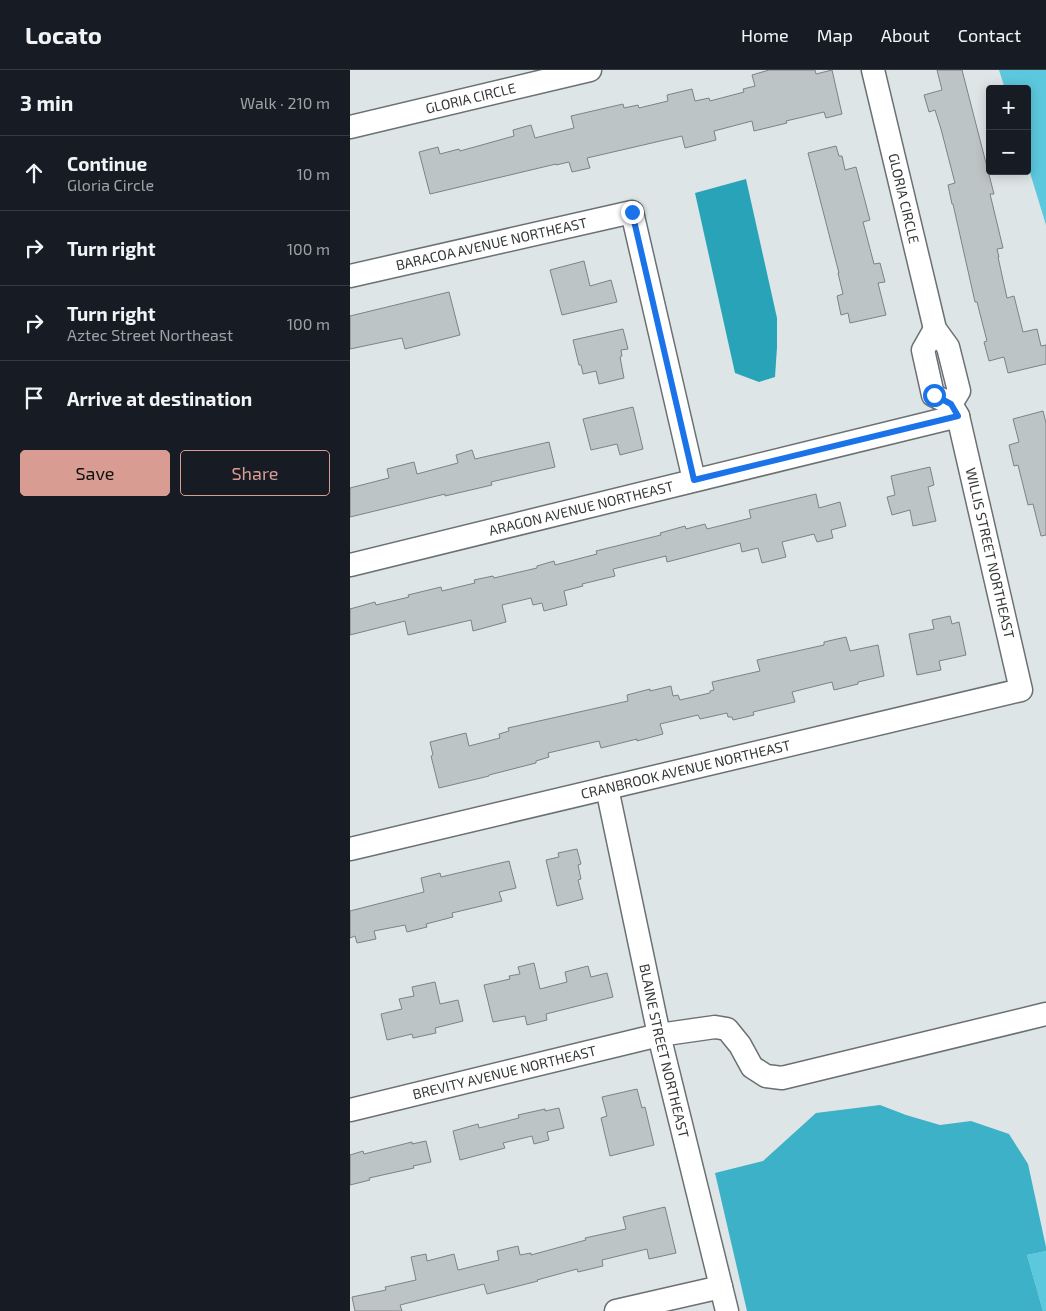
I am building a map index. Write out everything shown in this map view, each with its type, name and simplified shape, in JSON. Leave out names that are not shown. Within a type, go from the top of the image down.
[{"type":"street","name":"GLORIA CIRCLE","points":[[350,127],[590,70]]},
{"type":"street","name":"GLORIA CIRCLE","points":[[873,70],[935,329],[923,350],[924,358],[934,395],[954,410]]},
{"type":"street","name":"BARACOA AVENUE NORTHEAST","points":[[350,276],[632,212],[694,480]]},
{"type":"street","name":"ARAGON AVENUE NORTHEAST","points":[[350,565],[694,480],[954,410]]},
{"type":"street","name":"WILLIS STREET NORTHEAST","points":[[954,410],[1022,690]]},
{"type":"street","name":"CRANBROOK AVENUE NORTHEAST","points":[[350,849],[1022,690]]},
{"type":"street","name":"BLAINE STREET NORTHEAST","points":[[607,788],[659,1036],[727,1311]]},
{"type":"street","name":"BREVITY AVENUE NORTHEAST","points":[[350,1110],[659,1036],[715,1027],[726,1029],[740,1046],[752,1067],[766,1076],[782,1078],[1046,1014]]},
{"type":"street","points":[[616,1311],[721,1287]]},
{"type":"shaded area","points":[[999,70],[1046,70],[1046,225],[1031,175],[1031,85],[1004,85]]},
{"type":"shaded area","points":[[746,179],[777,318],[775,377],[759,382],[735,373],[695,193]]},
{"type":"shaded area","points":[[880,1105],[940,1125],[971,1121],[1009,1134],[1028,1164],[1046,1247],[1046,1251],[1027,1255],[1043,1311],[747,1311],[715,1173],[763,1161],[816,1113]]},
{"type":"shaded area","points":[[1046,1251],[1046,1311],[1043,1311],[1027,1255]]},
{"type":"building","points":[[769,70],[815,70],[816,74],[832,70],[842,114],[826,118],[824,112],[754,131],[752,121],[714,131],[716,140],[685,148],[682,136],[587,158],[590,168],[572,172],[569,162],[556,164],[430,194],[419,152],[438,147],[440,154],[459,149],[460,151],[514,136],[513,130],[531,125],[535,138],[574,128],[571,116],[623,104],[624,108],[638,105],[639,108],[668,101],[667,95],[692,89],[695,101],[709,98],[710,101],[744,92],[743,89],[755,86],[752,75]]},
{"type":"building","points":[[937,70],[962,70],[986,163],[986,175],[989,175],[994,194],[990,194],[1003,248],[997,249],[1007,298],[1014,296],[1023,332],[1037,329],[1041,346],[1046,345],[1046,364],[1008,373],[1004,357],[989,361],[984,342],[987,341],[977,302],[975,302],[948,185],[955,183],[935,110],[929,112],[924,95],[942,90]]},
{"type":"building","points":[[836,146],[839,156],[842,156],[845,170],[856,167],[870,220],[863,222],[874,264],[880,263],[885,282],[878,283],[886,315],[850,323],[848,313],[841,315],[837,296],[843,294],[839,273],[808,153]]},
{"type":"building","points":[[584,261],[590,286],[611,280],[617,302],[562,315],[550,270]]},
{"type":"building","points":[[449,292],[460,335],[405,349],[402,338],[350,349],[350,316]]},
{"type":"building","points":[[623,329],[628,349],[621,350],[622,356],[620,357],[624,378],[599,384],[596,371],[583,374],[573,340]]},
{"type":"building","points":[[633,407],[643,449],[620,455],[617,444],[591,450],[583,419]]},
{"type":"building","points":[[1043,411],[1046,423],[1046,535],[1041,536],[1033,504],[1028,505],[1018,465],[1014,466],[1009,445],[1019,442],[1013,419]]},
{"type":"building","points":[[549,442],[555,467],[491,482],[492,485],[445,496],[445,494],[350,517],[350,488],[389,478],[387,469],[414,462],[417,474],[458,463],[456,455],[472,450],[475,459]]},
{"type":"building","points":[[930,467],[934,485],[928,487],[936,521],[913,526],[910,510],[892,515],[887,497],[895,495],[891,476]]},
{"type":"building","points":[[816,494],[819,508],[840,502],[846,526],[831,530],[833,538],[817,542],[814,534],[782,542],[786,557],[762,563],[758,548],[742,552],[740,543],[667,562],[666,556],[613,569],[615,576],[582,584],[583,586],[564,591],[567,605],[544,611],[542,603],[533,605],[531,598],[502,605],[506,622],[473,631],[471,620],[408,635],[405,621],[350,635],[350,609],[375,602],[376,605],[441,587],[442,591],[475,583],[474,580],[493,576],[494,578],[537,568],[537,566],[554,561],[555,565],[597,554],[596,551],[661,535],[660,533],[685,526],[686,529],[705,524],[707,529],[751,518],[749,510]]},
{"type":"building","points":[[950,616],[952,624],[959,622],[966,655],[939,661],[941,670],[917,675],[909,634],[934,629],[932,620]]},
{"type":"building","points":[[846,637],[850,651],[878,645],[884,676],[834,690],[832,682],[792,692],[795,702],[753,712],[754,715],[733,720],[732,717],[728,717],[727,713],[700,719],[698,715],[660,724],[663,734],[601,748],[599,741],[548,753],[549,757],[536,761],[536,763],[439,788],[431,756],[433,755],[430,742],[466,733],[469,746],[500,738],[499,734],[509,731],[508,728],[628,701],[627,695],[650,689],[650,691],[671,686],[673,696],[678,695],[680,700],[710,693],[710,691],[714,690],[712,682],[760,671],[757,660],[824,645],[824,642]]},
{"type":"building","points":[[577,849],[581,864],[578,865],[581,879],[578,880],[583,899],[557,906],[546,860],[559,857],[558,853]]},
{"type":"building","points":[[509,861],[516,888],[499,892],[502,901],[452,913],[453,917],[426,924],[427,927],[407,932],[405,925],[374,931],[376,939],[357,943],[355,936],[350,938],[350,911],[424,892],[421,878],[440,873],[441,877]]},
{"type":"building","points":[[534,963],[540,989],[567,982],[565,972],[588,966],[591,977],[607,973],[613,997],[546,1014],[547,1020],[527,1025],[525,1016],[493,1022],[484,985],[510,979],[509,976],[520,974],[518,967]]},
{"type":"building","points":[[435,982],[440,1004],[458,1000],[463,1021],[435,1028],[436,1033],[413,1038],[412,1034],[387,1040],[381,1014],[402,1009],[399,999],[414,996],[412,987]]},
{"type":"building","points":[[637,1089],[642,1108],[645,1107],[654,1145],[610,1156],[601,1118],[607,1116],[602,1097]]},
{"type":"building","points":[[559,1108],[564,1128],[547,1132],[549,1140],[534,1144],[532,1136],[503,1143],[505,1148],[460,1160],[453,1131],[478,1124],[479,1128],[519,1118],[518,1115]]},
{"type":"building","points":[[426,1141],[431,1162],[413,1166],[414,1168],[369,1178],[370,1180],[350,1185],[350,1155],[363,1151],[364,1154],[412,1142],[412,1144]]},
{"type":"building","points":[[665,1207],[676,1253],[649,1259],[647,1249],[602,1260],[603,1266],[578,1272],[577,1269],[487,1294],[484,1284],[400,1305],[402,1311],[355,1311],[352,1297],[386,1290],[385,1287],[416,1280],[411,1257],[426,1254],[427,1261],[454,1254],[458,1270],[499,1260],[497,1251],[518,1246],[520,1255],[531,1253],[531,1255],[586,1240],[585,1238],[626,1229],[623,1217]]},
{"type":"route","points":[[632,212],[694,480],[958,416],[951,404],[934,395]]}]
